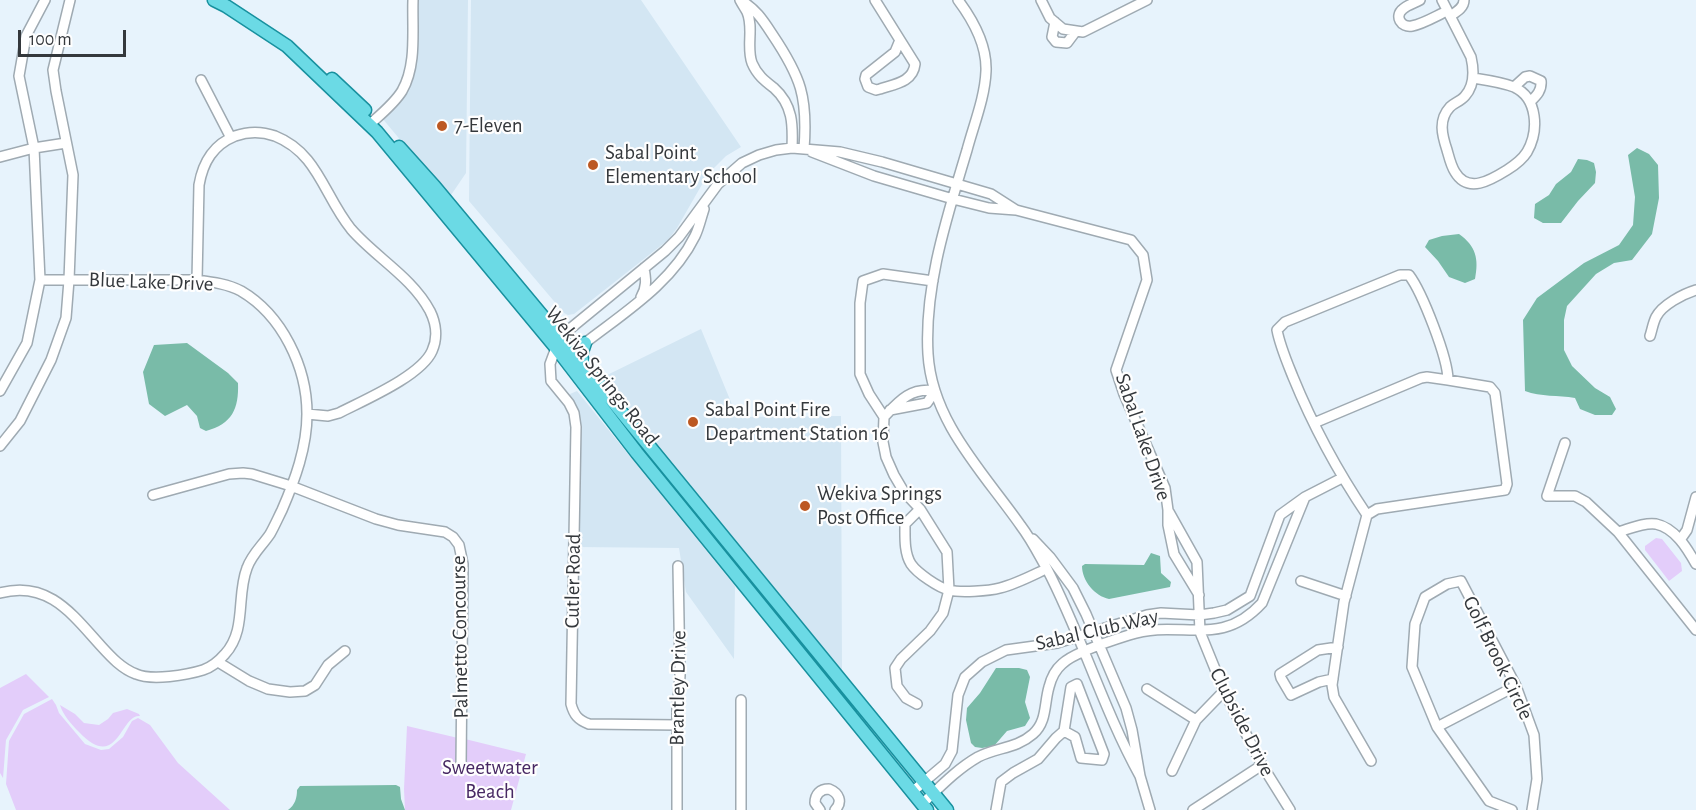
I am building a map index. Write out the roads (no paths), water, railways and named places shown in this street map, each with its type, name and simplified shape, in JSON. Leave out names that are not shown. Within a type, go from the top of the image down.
[{"type":"main road","name":"Wekiva Springs Road","points":[[214,0],[287,46],[372,122]]},
{"type":"main road","name":"Wekiva Springs Road","points":[[232,0],[278,32],[346,91],[559,343],[637,453],[924,807]]},
{"type":"main road","name":"Wekiva Springs Road","points":[[559,343],[572,351],[583,364],[947,810]]},
{"type":"main road","points":[[583,364],[581,355],[585,343]]},
{"type":"main road","points":[[637,453],[649,444]]},
{"type":"main road","points":[[698,527],[708,518]]},
{"type":"street","points":[[0,391],[27,343],[40,280],[34,148],[19,76],[26,36],[45,0]]},
{"type":"street","points":[[0,446],[20,421],[51,360],[66,318],[73,175],[53,70],[70,0]]},
{"type":"street","points":[[372,122],[400,94],[408,80],[412,63],[413,0]]},
{"type":"street","points":[[740,0],[750,23],[751,61],[757,74],[787,103],[791,114],[792,148]]},
{"type":"street","points":[[740,0],[752,6],[760,16],[796,73],[806,113],[804,149]]},
{"type":"street","points":[[874,0],[900,40],[915,64],[912,75],[907,79],[876,90],[868,87],[866,75],[895,52],[900,40]]},
{"type":"street","points":[[958,0],[975,27],[983,48],[986,69],[984,89],[957,183],[933,280],[928,355],[935,391],[958,441],[1023,528],[1050,557],[1073,588],[1126,708],[1140,776],[1150,810]]},
{"type":"street","points":[[1041,0],[1050,18],[1063,29],[1083,32],[1147,0]]},
{"type":"street","points":[[1420,0],[1403,8],[1399,13],[1398,18],[1401,24],[1413,26],[1448,14],[1462,7],[1464,0]]},
{"type":"street","points":[[1442,0],[1471,57],[1473,67],[1473,78],[1464,98],[1451,106],[1444,115],[1442,134],[1455,172],[1464,181],[1485,183],[1520,161],[1528,151],[1535,122],[1534,110],[1530,102],[1514,87],[1473,78]]},
{"type":"street","points":[[1055,22],[1052,37],[1056,42],[1067,43],[1076,31]]},
{"type":"street","points":[[1514,87],[1530,76],[1541,81],[1537,95],[1530,102]]},
{"type":"street","points":[[201,80],[231,138]]},
{"type":"street","points":[[197,280],[199,184],[208,158],[217,147],[243,133],[254,131],[288,141],[303,153],[319,175],[336,208],[350,228],[416,291],[430,310],[435,326],[432,351],[409,376],[339,414],[328,416],[307,414]]},
{"type":"street","points":[[0,157],[66,143]]},
{"type":"street","name":"Sabal Lake Drive","points":[[559,343],[679,237],[718,184],[742,163],[759,154],[792,148],[840,152],[991,194],[1016,210]]},
{"type":"street","name":"Sabal Lake Drive","points":[[804,149],[874,176],[953,199],[989,208],[1016,210],[1131,240],[1143,255],[1147,280],[1116,370],[1124,394],[1165,488],[1168,525],[1174,554],[1199,595]]},
{"type":"street","points":[[572,351],[639,301],[676,266],[696,234],[706,201]]},
{"type":"street","points":[[639,301],[645,290],[644,268]]},
{"type":"street","points":[[887,414],[869,394],[860,374],[860,303],[863,281],[883,274],[933,280]]},
{"type":"street","points":[[1367,515],[1342,478],[1303,402],[1277,330],[1285,322],[1400,275],[1409,275],[1417,285],[1441,348],[1448,380]]},
{"type":"street","name":"Blue Lake Drive","points":[[40,280],[197,280],[222,284],[240,290],[271,315],[295,354],[306,396],[307,414],[299,463],[281,512],[269,535],[252,556],[246,569],[236,635],[218,662]]},
{"type":"street","points":[[1650,336],[1656,316],[1672,302],[1696,290]]},
{"type":"street","name":"Cutler Road","points":[[559,343],[550,364],[551,381],[569,403],[574,413],[576,427],[571,704],[573,713],[580,720],[589,724],[678,725]]},
{"type":"street","points":[[1314,423],[1427,377],[1490,387],[1495,393],[1507,484],[1505,490],[1377,509],[1367,515],[1346,596],[1332,685],[1334,697],[1371,761]]},
{"type":"street","points":[[887,414],[927,403],[935,391]]},
{"type":"street","points":[[887,414],[883,442],[886,457],[904,492],[920,509],[947,552],[949,590],[943,613],[930,631],[900,658],[895,668],[897,686],[906,698],[917,704]]},
{"type":"street","points":[[1565,443],[1547,496],[1575,496],[1586,502],[1618,532],[1696,630]]},
{"type":"street","name":"Palmetto Concourse","points":[[153,495],[229,474],[252,474],[291,486],[376,519],[398,525],[446,532],[453,537],[459,545],[463,564],[461,766]]},
{"type":"street","name":"Sabal Club Way","points":[[912,792],[945,764],[952,751],[958,695],[965,677],[982,662],[1006,650],[1078,638],[1147,615],[1161,613],[1199,615],[1227,610],[1250,596],[1280,514],[1305,497],[1342,478]]},
{"type":"street","name":"Sabal Club Way","points":[[924,807],[934,793],[963,766],[981,756],[1016,745],[1035,733],[1045,716],[1048,688],[1054,673],[1063,662],[1130,635],[1161,628],[1200,632],[1223,628],[1253,613],[1262,603],[1305,497]]},
{"type":"street","points":[[1680,540],[1687,530],[1696,497]]},
{"type":"street","points":[[920,509],[905,524],[905,544],[911,564],[923,576],[949,590],[982,591],[999,588],[1046,569]]},
{"type":"street","name":"Sabal Lake Drive","points":[[1168,510],[1197,562],[1200,632]]},
{"type":"street","points":[[1618,532],[1656,524],[1680,540],[1696,564]]},
{"type":"street","points":[[1023,528],[1064,605],[1121,742],[1140,776]]},
{"type":"street","name":"Brantley Drive","points":[[677,810],[680,676],[678,566]]},
{"type":"street","name":"Golf Brook Circle","points":[[1512,810],[1489,801],[1437,727],[1412,667],[1415,624],[1425,597],[1447,584],[1461,581],[1516,686],[1534,735],[1537,779],[1532,810]]},
{"type":"street","points":[[1301,582],[1346,596]]},
{"type":"street","points":[[0,593],[22,590],[39,592],[52,598],[72,615],[113,660],[137,675],[153,677],[177,675],[205,670],[218,662],[249,681],[268,689],[298,691],[315,685],[328,665],[345,651]]},
{"type":"street","name":"Clubside Drive","points":[[1200,632],[1224,691],[1262,765],[1290,810]]},
{"type":"street","points":[[1333,679],[1319,682],[1291,695],[1280,674],[1318,650],[1338,647]]},
{"type":"street","points":[[996,810],[1001,782],[1013,772],[1038,759],[1064,731],[1071,687],[1077,684],[1104,754],[1102,760],[1081,758],[1075,737],[1064,731]]},
{"type":"street","points":[[1437,727],[1516,686]]},
{"type":"street","points":[[1147,689],[1196,720]]},
{"type":"street","points":[[1172,771],[1196,720],[1224,691]]},
{"type":"street","points":[[741,700],[741,810]]},
{"type":"street","points":[[1193,810],[1262,765]]},
{"type":"street","points":[[820,810],[815,803],[817,794],[830,789],[839,798],[838,807],[835,810]]},
{"type":"place","name":"7-Eleven","points":[[442,126]]},
{"type":"place","name":"Sabal Point Elementary School","points":[[593,165]]},
{"type":"place","name":"Sabal Point Fire Department Station 16","points":[[693,422]]},
{"type":"place","name":"Wekiva Springs Post Office","points":[[805,506]]},
{"type":"park label","name":"Sweetwater Beach","points":[[490,780]]}]
